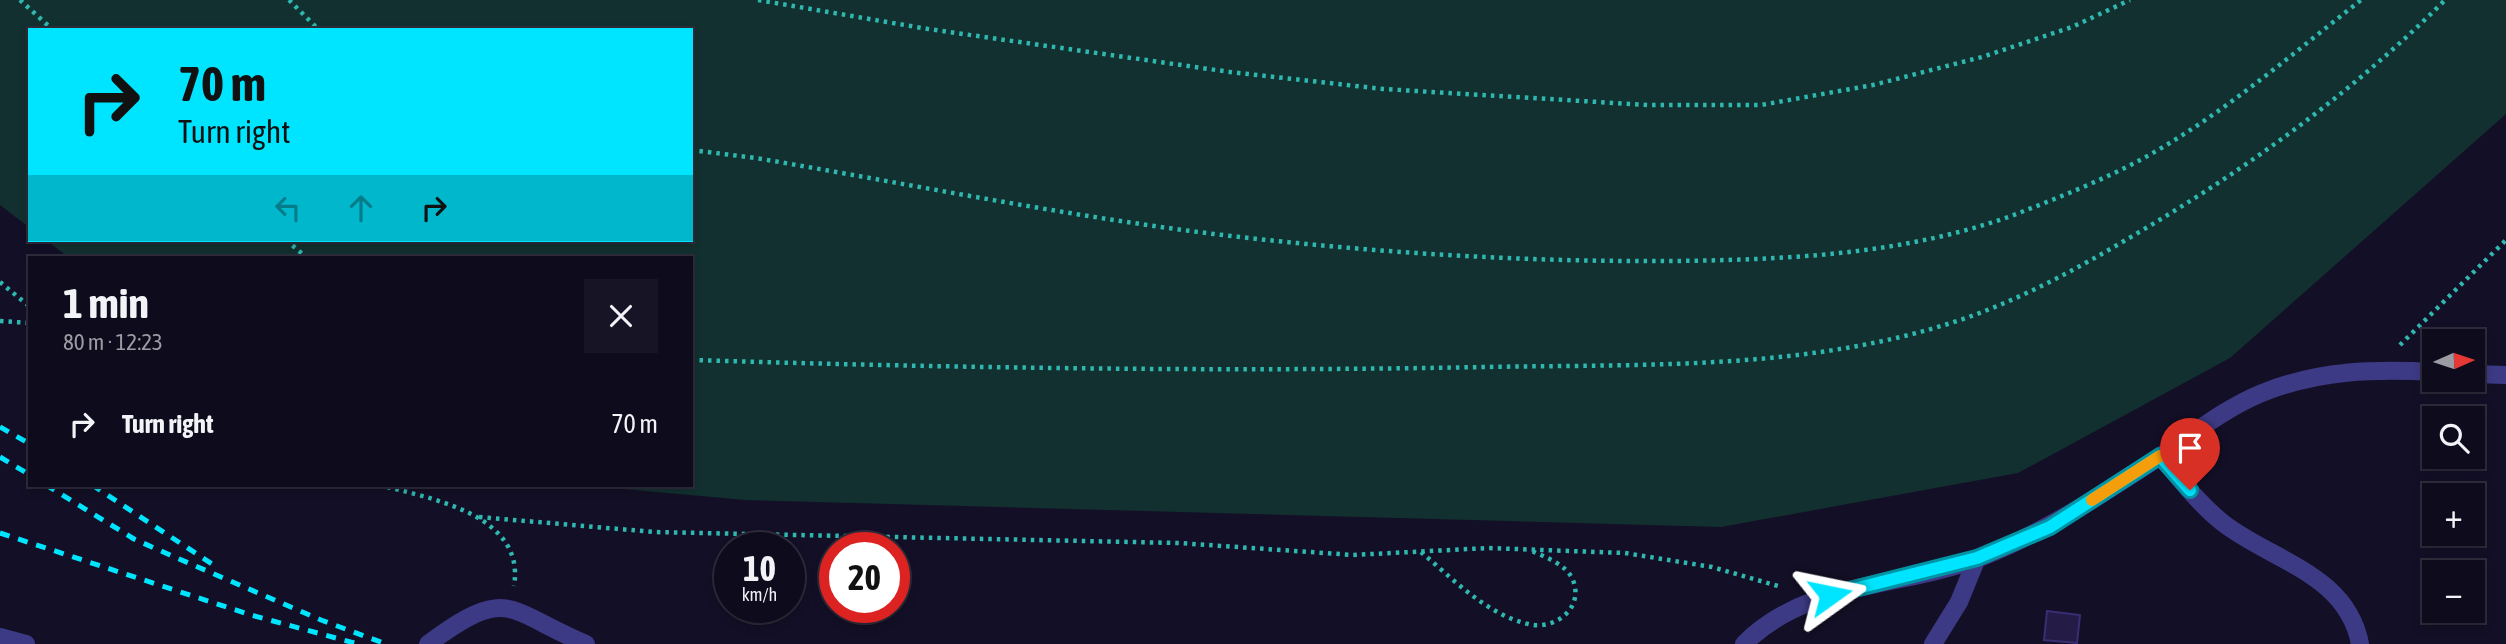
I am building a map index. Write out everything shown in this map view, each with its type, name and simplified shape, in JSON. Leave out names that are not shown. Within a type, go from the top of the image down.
[{"type":"lane","points":[[1744,644],[1780,613],[1810,600],[1893,582],[1977,558],[2050,527],[2209,422],[2261,394],[2316,375],[2376,369],[2422,371]]},
{"type":"lane","points":[[2485,374],[2506,375]]},
{"type":"lane","points":[[2160,456],[2204,507],[2225,524],[2313,575],[2342,600],[2360,644]]},
{"type":"lane","points":[[1933,644],[1959,601],[1977,558]]},
{"type":"lane","points":[[428,644],[464,617],[487,609],[510,607],[586,644]]},
{"type":"lane","points":[[0,637],[26,644]]},
{"type":"path","points":[[20,0],[51,28]]},
{"type":"path","points":[[289,0],[318,28]]},
{"type":"path","points":[[758,0],[928,29],[1230,72],[1411,91],[1648,105],[1761,105],[1873,85],[1995,52],[2071,27],[2130,0]]},
{"type":"path","points":[[693,150],[756,158],[1213,233],[1355,248],[1610,261],[1829,254],[1937,237],[2007,217],[2073,191],[2144,158],[2246,91],[2361,0]]},
{"type":"path","points":[[693,360],[915,367],[1295,371],[1672,363],[1781,357],[1867,346],[1966,318],[2061,279],[2180,208],[2304,123],[2388,57],[2445,0]]},
{"type":"path","points":[[2376,369],[2506,240]]},
{"type":"path","points":[[288,242],[305,256]]},
{"type":"path","points":[[0,282],[28,305]]},
{"type":"path","points":[[0,321],[28,323]]},
{"type":"path","points":[[387,487],[452,504],[479,517],[503,538],[517,570],[510,607]]},
{"type":"path","points":[[479,517],[528,519],[654,532],[1179,543],[1353,555],[1528,550],[1625,553],[1712,566],[1810,600]]},
{"type":"path","points":[[1420,552],[1500,615],[1531,625],[1554,622],[1570,612],[1576,596],[1572,577],[1553,560],[1528,550]]},
{"type":"green space","points":[[0,0],[2506,0],[2506,114],[2230,358],[2018,473],[1721,527],[745,500],[602,487],[693,487],[693,256],[67,256],[49,242],[693,242],[693,28],[28,28],[28,226],[0,205]]},
{"type":"building","points":[[2047,611],[2080,615],[2077,643],[2044,640]]},
{"type":"railway","points":[[0,427],[28,443]]},
{"type":"railway","points":[[0,457],[28,474]]},
{"type":"railway","points":[[49,487],[134,539],[321,620],[386,644]]},
{"type":"railway","points":[[95,487],[215,566]]},
{"type":"railway","points":[[0,533],[251,615],[358,644]]},
{"type":"slow traffic","points":[[2092,500],[2160,456]]},
{"type":"route","points":[[1830,595],[1893,582],[1977,558],[2050,527],[2160,456],[2190,490]]}]
